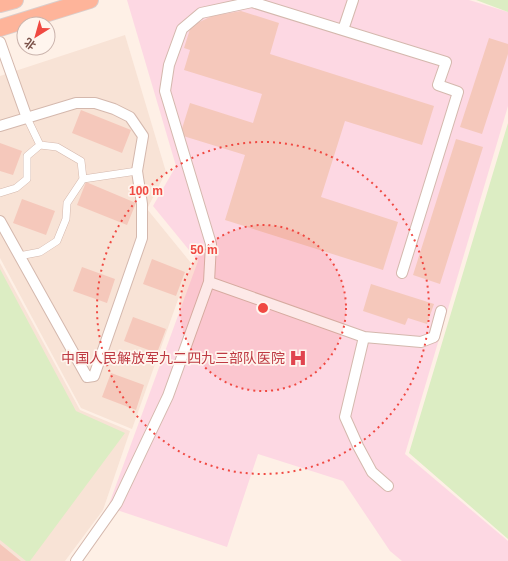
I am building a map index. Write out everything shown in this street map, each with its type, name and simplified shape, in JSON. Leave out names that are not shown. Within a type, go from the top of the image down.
[{"type":"highway","points":[[0,4],[15,0]]},
{"type":"highway","points":[[0,28],[90,0]]},
{"type":"street","points":[[343,30],[353,0]]},
{"type":"street","points":[[76,561],[117,503],[168,396],[209,282],[211,244],[165,91],[169,65],[182,29],[201,13],[252,2],[446,62],[438,85],[458,92],[402,273]]},
{"type":"street","points":[[0,42],[27,118],[40,145]]},
{"type":"street","points":[[0,126],[76,102],[94,103],[114,109],[130,117],[143,136],[137,171],[142,204],[142,238],[94,376],[86,377],[0,221]]},
{"type":"street","points":[[0,193],[16,188],[27,179],[27,156],[40,145],[57,147],[81,161],[83,179],[67,203],[66,219],[57,241],[40,252],[19,256]]},
{"type":"street","points":[[83,179],[137,171]]},
{"type":"street","points":[[209,282],[364,337],[420,342],[434,337],[441,311]]},
{"type":"street","points":[[364,337],[345,417],[372,472],[388,486]]},
{"type":"shaded area","name":"中国人民解放军九二四九三部队医院","points":[[127,0],[469,0],[508,12],[508,106],[405,454],[508,541],[508,561],[402,561],[390,551],[343,481],[258,454],[227,547],[108,507],[198,261],[153,206],[176,166]]},
{"type":"shaded area","points":[[125,35],[166,172],[147,209],[191,263],[132,429],[81,408],[0,258],[0,76]]},
{"type":"shaded area","points":[[0,263],[80,410],[130,431],[103,510],[65,561],[0,561]]},
{"type":"green space","points":[[476,0],[508,0],[508,12]]},
{"type":"green space","points":[[508,123],[508,539],[409,453]]},
{"type":"green space","points":[[0,269],[76,411],[125,433],[30,561],[26,561],[0,540]]},
{"type":"building","points":[[241,11],[279,23],[270,54],[434,106],[422,145],[345,121],[321,197],[398,222],[383,270],[225,220],[245,155],[180,135],[190,103],[253,123],[262,94],[184,70],[190,50],[184,48],[191,26],[212,16]]},
{"type":"building","points":[[489,38],[508,44],[508,54],[482,134],[460,127]]},
{"type":"building","points":[[81,110],[131,130],[122,153],[72,133]]},
{"type":"building","points":[[456,139],[483,147],[440,284],[413,275]]},
{"type":"building","points":[[0,143],[22,151],[13,175],[0,171]]},
{"type":"building","points":[[86,182],[136,203],[127,225],[77,205]]},
{"type":"building","points":[[22,199],[55,211],[46,235],[13,223]]},
{"type":"building","points":[[152,259],[185,272],[176,296],[143,284]]},
{"type":"building","points":[[82,267],[115,279],[107,303],[73,291]]},
{"type":"building","points":[[371,284],[434,304],[427,324],[408,318],[405,325],[363,311]]},
{"type":"building","points":[[133,317],[166,329],[157,353],[124,341]]},
{"type":"building","points":[[111,373],[144,385],[136,410],[102,397]]},
{"type":"building","points":[[0,544],[21,561],[0,561]]},
{"type":"place","name":"中国人民解放军九二四九三部队医院","points":[[298,358]]}]
